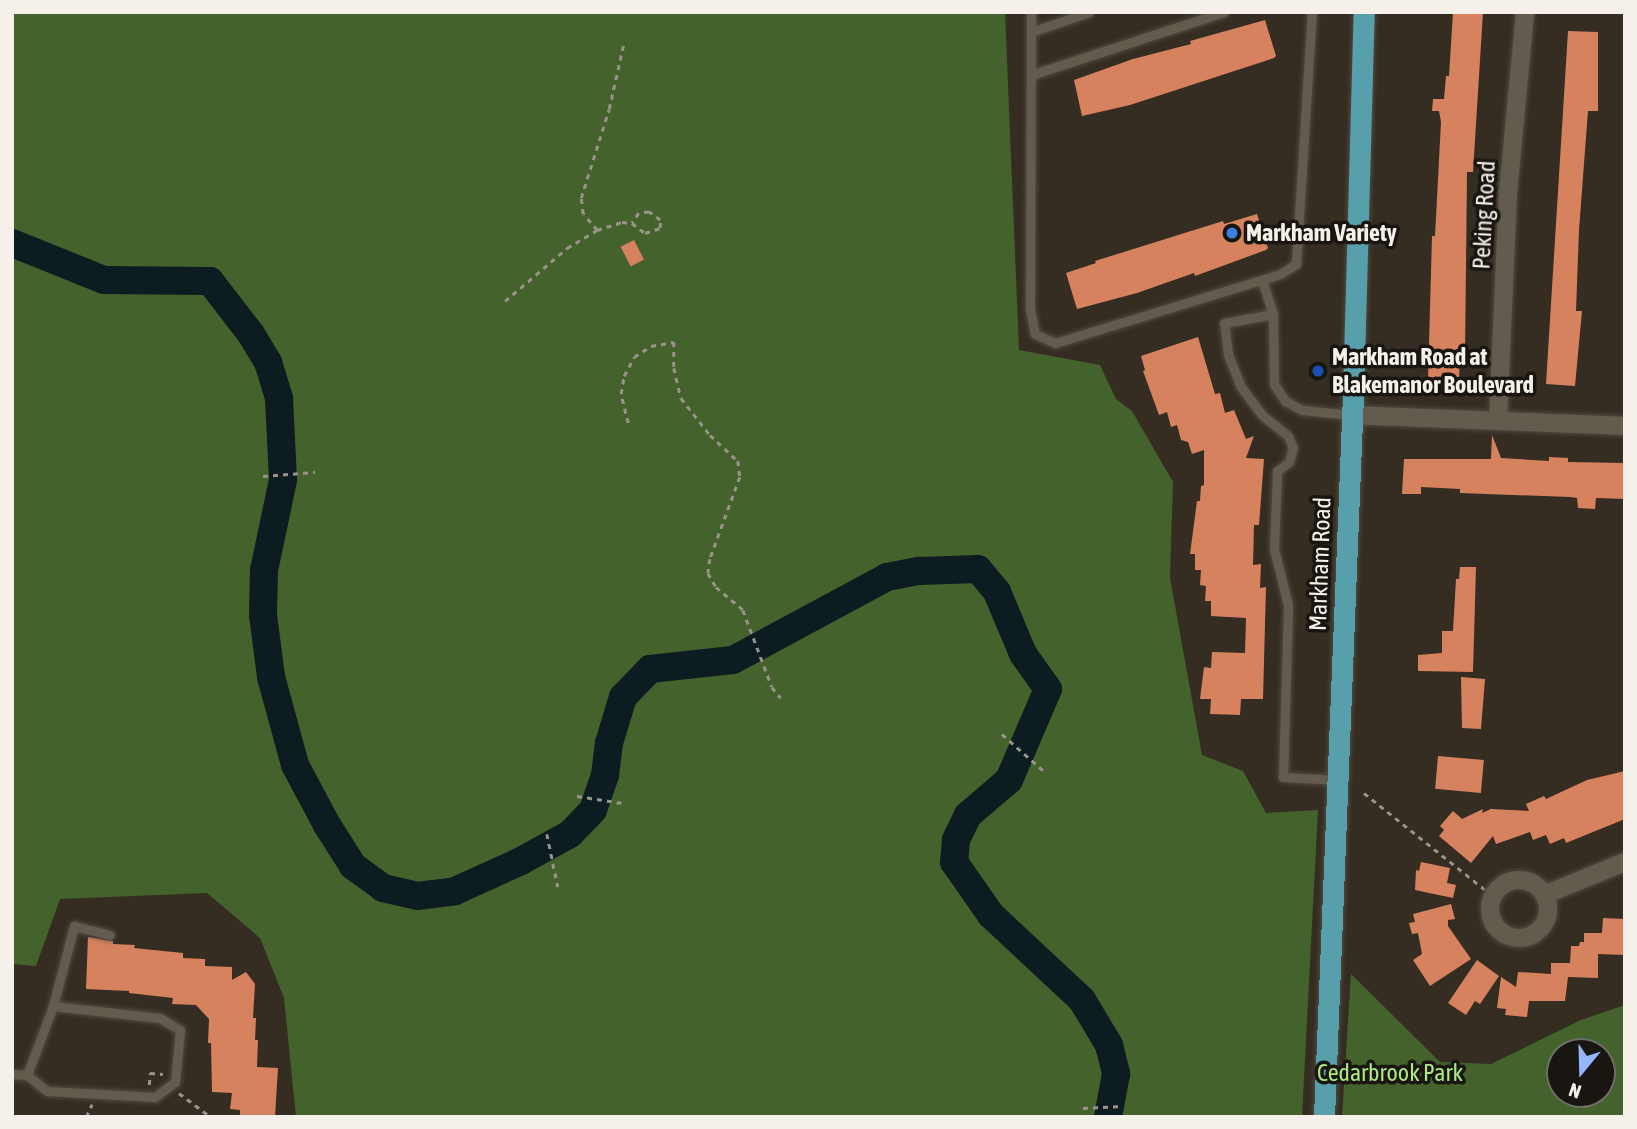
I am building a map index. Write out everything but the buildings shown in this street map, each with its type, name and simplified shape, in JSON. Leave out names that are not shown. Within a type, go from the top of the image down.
[{"type":"main road","name":"Markham Road","points":[[1324,1117],[1339,780],[1364,12]]},
{"type":"street","name":"Peking Road","points":[[1499,421],[1508,194],[1525,12]]},
{"type":"street","points":[[1352,415],[1625,426]]},
{"type":"street","points":[[1544,895],[1625,862]]},
{"type":"street","points":[[1523,880],[1539,888],[1544,895],[1548,914],[1545,924],[1538,932],[1520,938],[1510,937],[1494,925],[1490,915],[1493,895],[1506,883],[1523,880]]},
{"type":"lane","points":[[1031,12],[1030,309],[1035,334],[1055,343],[1262,280],[1280,274],[1296,264],[1312,12]]},
{"type":"lane","points":[[1031,32],[1089,12]]},
{"type":"lane","points":[[1031,75],[1224,12]]},
{"type":"lane","points":[[1262,280],[1273,314],[1274,384],[1285,401],[1302,410],[1352,415]]},
{"type":"lane","points":[[1273,314],[1224,323],[1228,354],[1241,387],[1262,415],[1288,436],[1293,448],[1290,461],[1277,471],[1274,549],[1275,563],[1285,588],[1288,605],[1283,777],[1339,780]]},
{"type":"lane","points":[[27,1075],[54,1006],[74,926],[110,935]]},
{"type":"lane","points":[[12,1074],[27,1075],[47,1091],[155,1097],[175,1082],[180,1030],[160,1018],[54,1006]]},
{"type":"path","points":[[597,230],[583,214],[581,198],[609,109],[624,42]]},
{"type":"path","points":[[505,301],[567,248],[597,230],[622,222],[632,223],[645,233],[660,228],[660,220],[649,212],[639,214],[632,223]]},
{"type":"path","points":[[628,423],[621,394],[624,376],[634,357],[651,346],[674,342],[674,368],[681,398],[710,435],[738,461],[740,477],[710,559],[708,573],[716,587],[743,610],[769,677],[781,698]]},
{"type":"path","points":[[263,477],[315,472]]},
{"type":"path","points":[[1003,734],[1045,772]]},
{"type":"path","points":[[1364,793],[1493,895]]},
{"type":"path","points":[[578,796],[622,803]]},
{"type":"path","points":[[547,834],[558,887]]},
{"type":"path","points":[[170,1088],[211,1117]]},
{"type":"path","points":[[1083,1108],[1122,1106]]},
{"type":"green space","points":[[12,12],[1005,12],[1019,350],[1100,365],[1116,399],[1132,411],[1173,482],[1170,578],[1202,755],[1243,771],[1266,813],[1318,810],[1302,1117],[296,1117],[284,998],[260,938],[207,893],[60,899],[36,966],[12,964]]},
{"type":"green space","name":"Cedarbrook Park","points":[[1351,974],[1440,1062],[1491,1064],[1581,1020],[1625,1005],[1625,1117],[1342,1117]]},
{"type":"waterway","points":[[12,243],[104,280],[210,281],[251,334],[268,362],[279,398],[283,480],[264,570],[263,615],[271,677],[295,765],[327,825],[353,866],[383,888],[417,896],[455,891],[521,861],[570,834],[593,810],[605,775],[609,743],[623,697],[650,669],[733,660],[887,577],[919,571],[978,569],[997,592],[1023,654],[1048,689],[1009,780],[968,815],[956,840],[954,862],[991,915],[1082,1000],[1109,1045],[1116,1074],[1108,1117]]},
{"type":"place","name":"Markham Variety","points":[[1232,233]]},
{"type":"place","name":"Markham Road at Blakemanor Boulevard","points":[[1318,371]]}]
